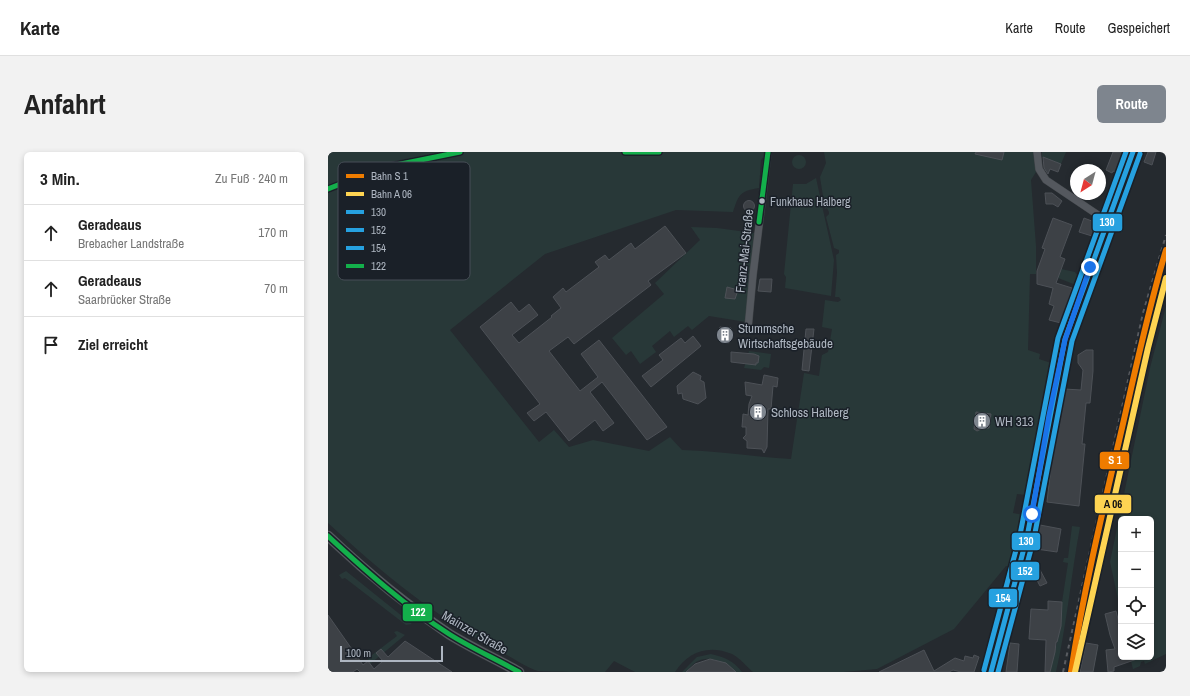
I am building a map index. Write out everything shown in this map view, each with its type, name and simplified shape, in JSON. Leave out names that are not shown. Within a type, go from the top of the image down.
[{"type":"main road","points":[[991,672],[1027,537],[1049,415],[1065,340],[1133,152]]},
{"type":"main road","name":"Mainzer Straße","points":[[328,536],[375,579],[424,616],[466,644],[519,672]]},
{"type":"street","points":[[411,162],[460,152]]},
{"type":"street","points":[[626,152],[659,152]]},
{"type":"street","name":"Franz-Mai-Straße","points":[[748,329],[753,270],[768,152]]},
{"type":"street","points":[[1037,152],[1039,169],[1046,180],[1107,221]]},
{"type":"street","points":[[328,189],[338,185]]},
{"type":"shaded area","points":[[328,152],[767,152],[761,160],[759,188],[748,190],[741,194],[733,212],[676,210],[545,254],[450,330],[539,442],[554,430],[569,447],[593,440],[649,451],[670,437],[682,450],[791,459],[804,373],[819,376],[822,355],[828,352],[832,329],[822,327],[825,300],[838,302],[841,300],[839,297],[835,297],[837,273],[836,255],[839,253],[839,250],[834,248],[826,217],[829,212],[827,208],[825,209],[820,177],[826,163],[824,152],[1033,152],[1036,172],[1031,180],[1036,246],[1036,274],[1030,274],[1028,350],[1040,354],[1039,359],[1051,363],[1026,495],[1017,494],[1013,513],[1023,515],[1011,567],[1006,566],[954,629],[877,669],[844,672],[753,672],[735,655],[723,651],[707,650],[692,655],[686,659],[675,672],[635,672],[614,661],[605,672],[538,671],[479,640],[433,610],[369,560],[328,523]]},
{"type":"shaded area","points":[[1042,152],[1066,152],[1061,164],[1042,157]]},
{"type":"shaded area","points":[[796,155],[802,155],[806,159],[806,165],[802,169],[796,169],[792,165],[792,159]]},
{"type":"shaded area","points":[[816,178],[834,260],[831,296],[785,288],[786,277],[784,274],[793,184],[806,184]]},
{"type":"shaded area","points":[[691,227],[717,228],[754,233],[746,322],[709,316],[692,330],[688,326],[674,337],[670,331],[652,346],[656,352],[640,364],[631,351],[626,355],[612,338],[664,294],[655,283],[700,240]]},
{"type":"shaded area","points":[[1061,269],[1075,272],[1079,275],[1076,285],[1058,278]]},
{"type":"shaded area","points":[[1166,306],[1166,654],[1154,660],[1154,516],[1119,516],[1150,368]]},
{"type":"shaded area","points":[[749,351],[771,354],[769,368],[764,367],[761,370],[744,368]]},
{"type":"shaded area","points":[[1118,523],[1118,599],[1110,562]]},
{"type":"shaded area","points":[[1072,526],[1080,527],[1060,654],[1056,672],[1050,672],[1061,626],[1062,602],[1068,563],[1063,562],[1064,558],[1068,558]]},
{"type":"shaded area","points":[[346,571],[412,624],[406,625],[345,578],[342,579],[339,575]]},
{"type":"shaded area","points":[[397,631],[405,635],[370,664],[368,658],[397,636],[394,632]]},
{"type":"shaded area","points":[[711,654],[728,660],[736,665],[742,672],[734,672],[729,667],[717,660],[704,659],[692,665],[687,672],[682,672],[697,657]]},
{"type":"shaded area","points":[[1131,660],[1153,660],[1145,664],[1144,661],[1141,662],[1140,666],[1133,669]]},
{"type":"building","points":[[976,152],[1004,152],[1002,160],[975,154]]},
{"type":"building","points":[[1113,152],[1125,152],[1117,173],[1113,171],[1112,173],[1106,170]]},
{"type":"building","points":[[1148,152],[1156,152],[1152,165],[1144,162]]},
{"type":"building","points":[[1043,157],[1061,164],[1058,172],[1050,169],[1048,174],[1044,168]]},
{"type":"building","points":[[1045,193],[1052,193],[1062,201],[1058,207],[1053,204],[1046,204]]},
{"type":"building","points":[[747,201],[751,201],[753,202],[753,210],[747,211],[744,208],[744,204]]},
{"type":"building","points":[[1053,218],[1072,225],[1060,257],[1065,259],[1056,283],[1072,288],[1061,323],[1049,320],[1054,306],[1049,304],[1053,288],[1037,284],[1037,271],[1045,249],[1042,248]]},
{"type":"building","points":[[1084,218],[1097,223],[1092,236],[1079,232]]},
{"type":"building","points":[[665,226],[686,253],[648,281],[651,285],[574,344],[568,337],[549,351],[580,391],[598,377],[581,354],[599,340],[667,427],[647,440],[602,382],[590,392],[614,423],[603,431],[595,420],[569,441],[546,412],[534,421],[527,413],[540,404],[480,327],[511,302],[519,312],[529,304],[538,315],[512,335],[519,343],[561,308],[553,297],[563,288],[566,292],[599,267],[595,262],[605,255],[609,260],[631,243],[635,249]]},
{"type":"building","points":[[760,279],[772,279],[771,292],[758,291]]},
{"type":"building","points":[[727,287],[738,290],[735,299],[725,298]]},
{"type":"building","name":"Stummsche Wirtschaftsgebäude","points":[[720,327],[731,328],[730,333],[733,333],[729,343],[719,341]]},
{"type":"building","points":[[806,329],[814,329],[809,371],[802,370]]},
{"type":"building","points":[[693,336],[701,346],[651,387],[642,376],[663,360],[659,355],[681,338],[685,343]]},
{"type":"building","points":[[1086,350],[1093,350],[1093,371],[1090,403],[1086,403],[1082,444],[1085,444],[1079,506],[1047,502],[1054,440],[1064,389],[1081,390],[1083,370],[1078,363],[1078,355]]},
{"type":"building","points":[[731,352],[754,354],[759,356],[758,363],[756,363],[756,365],[731,362]]},
{"type":"building","points":[[693,372],[701,376],[700,380],[704,382],[706,398],[698,404],[683,399],[682,393],[678,394],[677,386]]},
{"type":"building","name":"Schloss Halberg","points":[[764,375],[778,378],[777,387],[773,386],[771,409],[768,409],[767,447],[764,453],[762,449],[747,448],[747,441],[743,438],[746,435],[746,427],[742,427],[743,414],[748,415],[749,404],[752,396],[746,395],[745,382],[762,385]]},
{"type":"building","name":"WH 313","points":[[976,412],[991,414],[989,428],[983,428],[977,431],[974,429]]},
{"type":"building","points":[[1040,525],[1061,529],[1057,552],[1036,549]]},
{"type":"building","points":[[1039,568],[1047,583],[1040,586],[1032,571]]},
{"type":"building","points":[[1048,601],[1062,602],[1061,626],[1050,672],[1045,672],[1046,640],[1029,639],[1031,609],[1048,610]]},
{"type":"building","points":[[1116,611],[1118,619],[1118,660],[1134,660],[1114,667],[1114,671],[1108,672],[1106,650],[1115,649],[1105,614]]},
{"type":"building","points":[[328,615],[363,665],[368,661],[374,669],[383,661],[376,653],[381,649],[388,657],[405,641],[452,672],[360,672],[357,669],[353,672],[328,672]]},
{"type":"building","points":[[1010,643],[1019,644],[1017,672],[1006,672]]},
{"type":"building","points":[[1086,643],[1098,645],[1093,672],[1080,672]]},
{"type":"building","points":[[924,650],[934,671],[955,658],[964,661],[965,656],[973,658],[974,655],[979,657],[974,672],[961,672],[953,670],[949,672],[879,672]]},
{"type":"building","points":[[710,659],[726,663],[736,672],[686,672],[695,664]]},
{"type":"railway","points":[[1063,672],[1143,313],[1166,235]]},
{"type":"railway","points":[[1093,561],[1113,494]]},
{"type":"transit line","name":"122","points":[[411,162],[460,152]]},
{"type":"transit line","name":"122","points":[[625,152],[659,152]]},
{"type":"transit line","name":"122","points":[[759,222],[768,152]]},
{"type":"transit line","name":"154","points":[[984,670],[1020,535],[1058,338],[1126,152]]},
{"type":"transit line","name":"130","points":[[991,672],[1027,537],[1065,339],[1133,152]]},
{"type":"transit line","name":"152","points":[[998,672],[1034,538],[1072,341],[1140,154]]},
{"type":"transit line","name":"122","points":[[328,189],[338,185]]},
{"type":"transit line","points":[[1071,672],[1099,527],[1147,321],[1166,250]]},
{"type":"transit line","points":[[1075,672],[1148,348],[1166,278]]},
{"type":"transit line","name":"122","points":[[328,536],[386,588],[417,612],[449,634],[519,672]]},
{"type":"place","name":"Funkhaus Halberg","points":[[762,201]]},
{"type":"place","name":"Stummsche Wirtschaftsgebäude","points":[[725,335]]},
{"type":"place","name":"Schloss Halberg","points":[[758,412]]},
{"type":"place","name":"WH 313","points":[[982,421]]},
{"type":"route","points":[[1032,514],[1049,415],[1065,340],[1090,267]]}]
